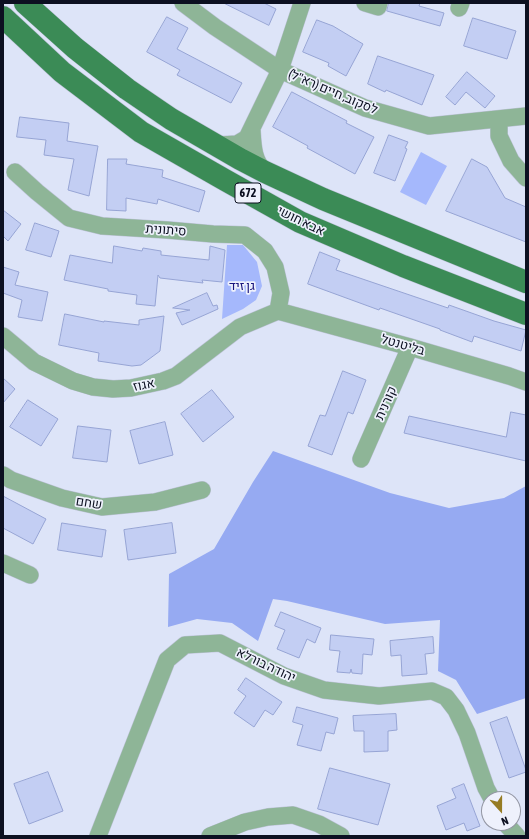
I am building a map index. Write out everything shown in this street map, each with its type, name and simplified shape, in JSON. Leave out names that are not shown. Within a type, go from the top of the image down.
[{"type":"main road","name":"672","points":[[25,3],[75,48],[127,89],[171,119],[265,172],[323,199],[526,282]]},
{"type":"main road","name":"אבא חושי","points":[[3,17],[62,72],[141,132],[219,177],[300,222],[403,266],[526,314]]},
{"type":"street","name":"לסקוב, חיים (רא\"ל)","points":[[183,3],[215,27],[280,70],[365,108],[429,126],[526,116]]},
{"type":"street","points":[[218,145],[237,144],[242,142],[247,138],[252,130],[280,70],[302,3]]},
{"type":"street","points":[[365,3],[378,7],[379,3]]},
{"type":"street","points":[[499,119],[499,136],[511,161],[526,178]]},
{"type":"street","points":[[252,130],[255,156],[260,167],[265,172]]},
{"type":"street","name":"סיתונית","points":[[16,172],[37,192],[69,218],[102,226],[245,235],[265,251],[275,267],[280,293],[278,311]]},
{"type":"street","name":"אגוז","points":[[3,336],[34,362],[73,381],[93,387],[113,389],[131,388],[163,382],[176,376],[240,327],[278,311]]},
{"type":"street","name":"בליטנטל","points":[[278,311],[410,347],[526,382]]},
{"type":"street","name":"קורנית","points":[[361,459],[410,347]]},
{"type":"street","name":"שחם","points":[[3,475],[11,480],[62,498],[102,507],[155,502],[202,490]]},
{"type":"street","points":[[3,563],[30,576]]},
{"type":"street","name":"יהודה בורלא","points":[[98,836],[167,660],[185,645],[220,643],[284,676],[324,690],[379,696],[432,691],[446,697],[456,710],[467,733],[488,791]]},
{"type":"street","points":[[210,836],[245,822],[268,817],[293,815],[319,824],[341,836]]},
{"type":"green space","points":[[421,152],[447,166],[426,205],[400,192]]},
{"type":"green space","name":"גן זיד","points":[[227,245],[243,245],[257,262],[262,286],[256,300],[243,309],[222,319]]},
{"type":"shaded area","points":[[273,451],[390,493],[449,508],[504,498],[526,486],[526,698],[477,714],[456,680],[438,671],[440,620],[385,624],[273,599],[258,641],[232,623],[197,619],[168,627],[169,574],[214,549]]},
{"type":"building","points":[[224,3],[264,3],[276,9],[269,25]]},
{"type":"building","points":[[389,3],[420,3],[419,6],[444,13],[440,26],[387,11]]},
{"type":"building","points":[[167,17],[188,28],[177,49],[242,83],[231,103],[177,75],[180,70],[147,52]]},
{"type":"building","points":[[473,18],[516,31],[507,59],[464,46]]},
{"type":"building","points":[[317,20],[333,26],[363,44],[346,76],[328,66],[329,63],[303,52]]},
{"type":"building","points":[[378,56],[434,75],[422,105],[386,90],[385,92],[368,84]]},
{"type":"building","points":[[467,72],[495,96],[485,108],[466,92],[455,105],[446,97]]},
{"type":"building","points":[[292,92],[374,137],[355,174],[307,148],[308,146],[273,127]]},
{"type":"building","points":[[20,117],[69,123],[67,141],[98,146],[89,196],[68,190],[74,159],[44,155],[46,140],[17,137]]},
{"type":"building","points":[[389,135],[408,142],[405,148],[407,149],[395,181],[374,173]]},
{"type":"building","points":[[108,159],[127,159],[126,164],[163,170],[162,177],[205,191],[199,212],[158,199],[157,204],[126,198],[126,211],[107,210]]},
{"type":"building","points":[[472,159],[487,167],[505,198],[526,207],[526,242],[446,211]]},
{"type":"building","points":[[3,210],[21,224],[8,241],[3,236]]},
{"type":"building","points":[[35,223],[59,231],[51,257],[26,250]]},
{"type":"building","points":[[114,246],[142,251],[143,248],[161,251],[161,255],[209,260],[210,246],[225,250],[222,282],[202,280],[203,283],[160,278],[158,275],[155,306],[136,304],[137,295],[108,291],[108,289],[64,280],[70,255],[112,263]]},
{"type":"building","points":[[320,252],[340,260],[336,270],[448,308],[449,305],[494,321],[526,330],[521,351],[474,336],[472,342],[440,329],[380,308],[379,310],[308,284]]},
{"type":"building","points":[[3,267],[19,272],[15,285],[48,292],[42,321],[18,317],[22,300],[3,293]]},
{"type":"building","points":[[207,293],[213,306],[217,305],[218,309],[182,325],[176,313],[190,310],[173,308]]},
{"type":"building","points":[[65,314],[104,322],[139,325],[139,320],[164,316],[160,351],[141,365],[132,366],[98,361],[99,353],[59,345]]},
{"type":"building","points":[[343,371],[366,380],[353,414],[348,412],[332,455],[308,446],[320,415],[325,416]]},
{"type":"building","points":[[3,378],[15,389],[3,403]]},
{"type":"building","points":[[212,390],[234,417],[203,442],[181,414]]},
{"type":"building","points":[[28,400],[58,419],[41,446],[10,427]]},
{"type":"building","points":[[511,412],[526,415],[526,461],[404,433],[409,416],[506,437]]},
{"type":"building","points":[[165,422],[173,455],[139,464],[130,431]]},
{"type":"building","points":[[78,426],[111,430],[107,462],[73,458]]},
{"type":"building","points":[[3,496],[46,519],[33,544],[3,528]]},
{"type":"building","points":[[62,523],[106,530],[102,557],[58,550]]},
{"type":"building","points":[[172,523],[176,553],[128,560],[124,530]]},
{"type":"building","points":[[281,612],[321,628],[315,643],[307,639],[299,658],[277,649],[285,630],[275,626]]},
{"type":"building","points":[[331,635],[374,639],[372,655],[363,654],[362,674],[352,673],[351,669],[350,673],[337,672],[340,651],[330,650]]},
{"type":"building","points":[[433,637],[434,653],[425,654],[427,674],[402,676],[401,655],[391,656],[390,641]]},
{"type":"building","points":[[246,678],[282,702],[273,715],[265,710],[254,727],[234,713],[246,696],[238,690]]},
{"type":"building","points":[[297,707],[338,718],[334,734],[326,732],[321,751],[297,745],[303,725],[293,722]]},
{"type":"building","points":[[396,714],[397,730],[388,731],[388,751],[364,752],[364,731],[354,731],[353,716]]},
{"type":"building","points":[[507,717],[526,770],[526,772],[509,778],[490,723]]},
{"type":"building","points":[[330,768],[390,784],[378,825],[318,809]]},
{"type":"building","points":[[48,772],[63,811],[29,824],[14,784]]},
{"type":"building","points":[[464,784],[480,826],[467,831],[464,823],[446,830],[437,806],[456,798],[452,789]]}]
